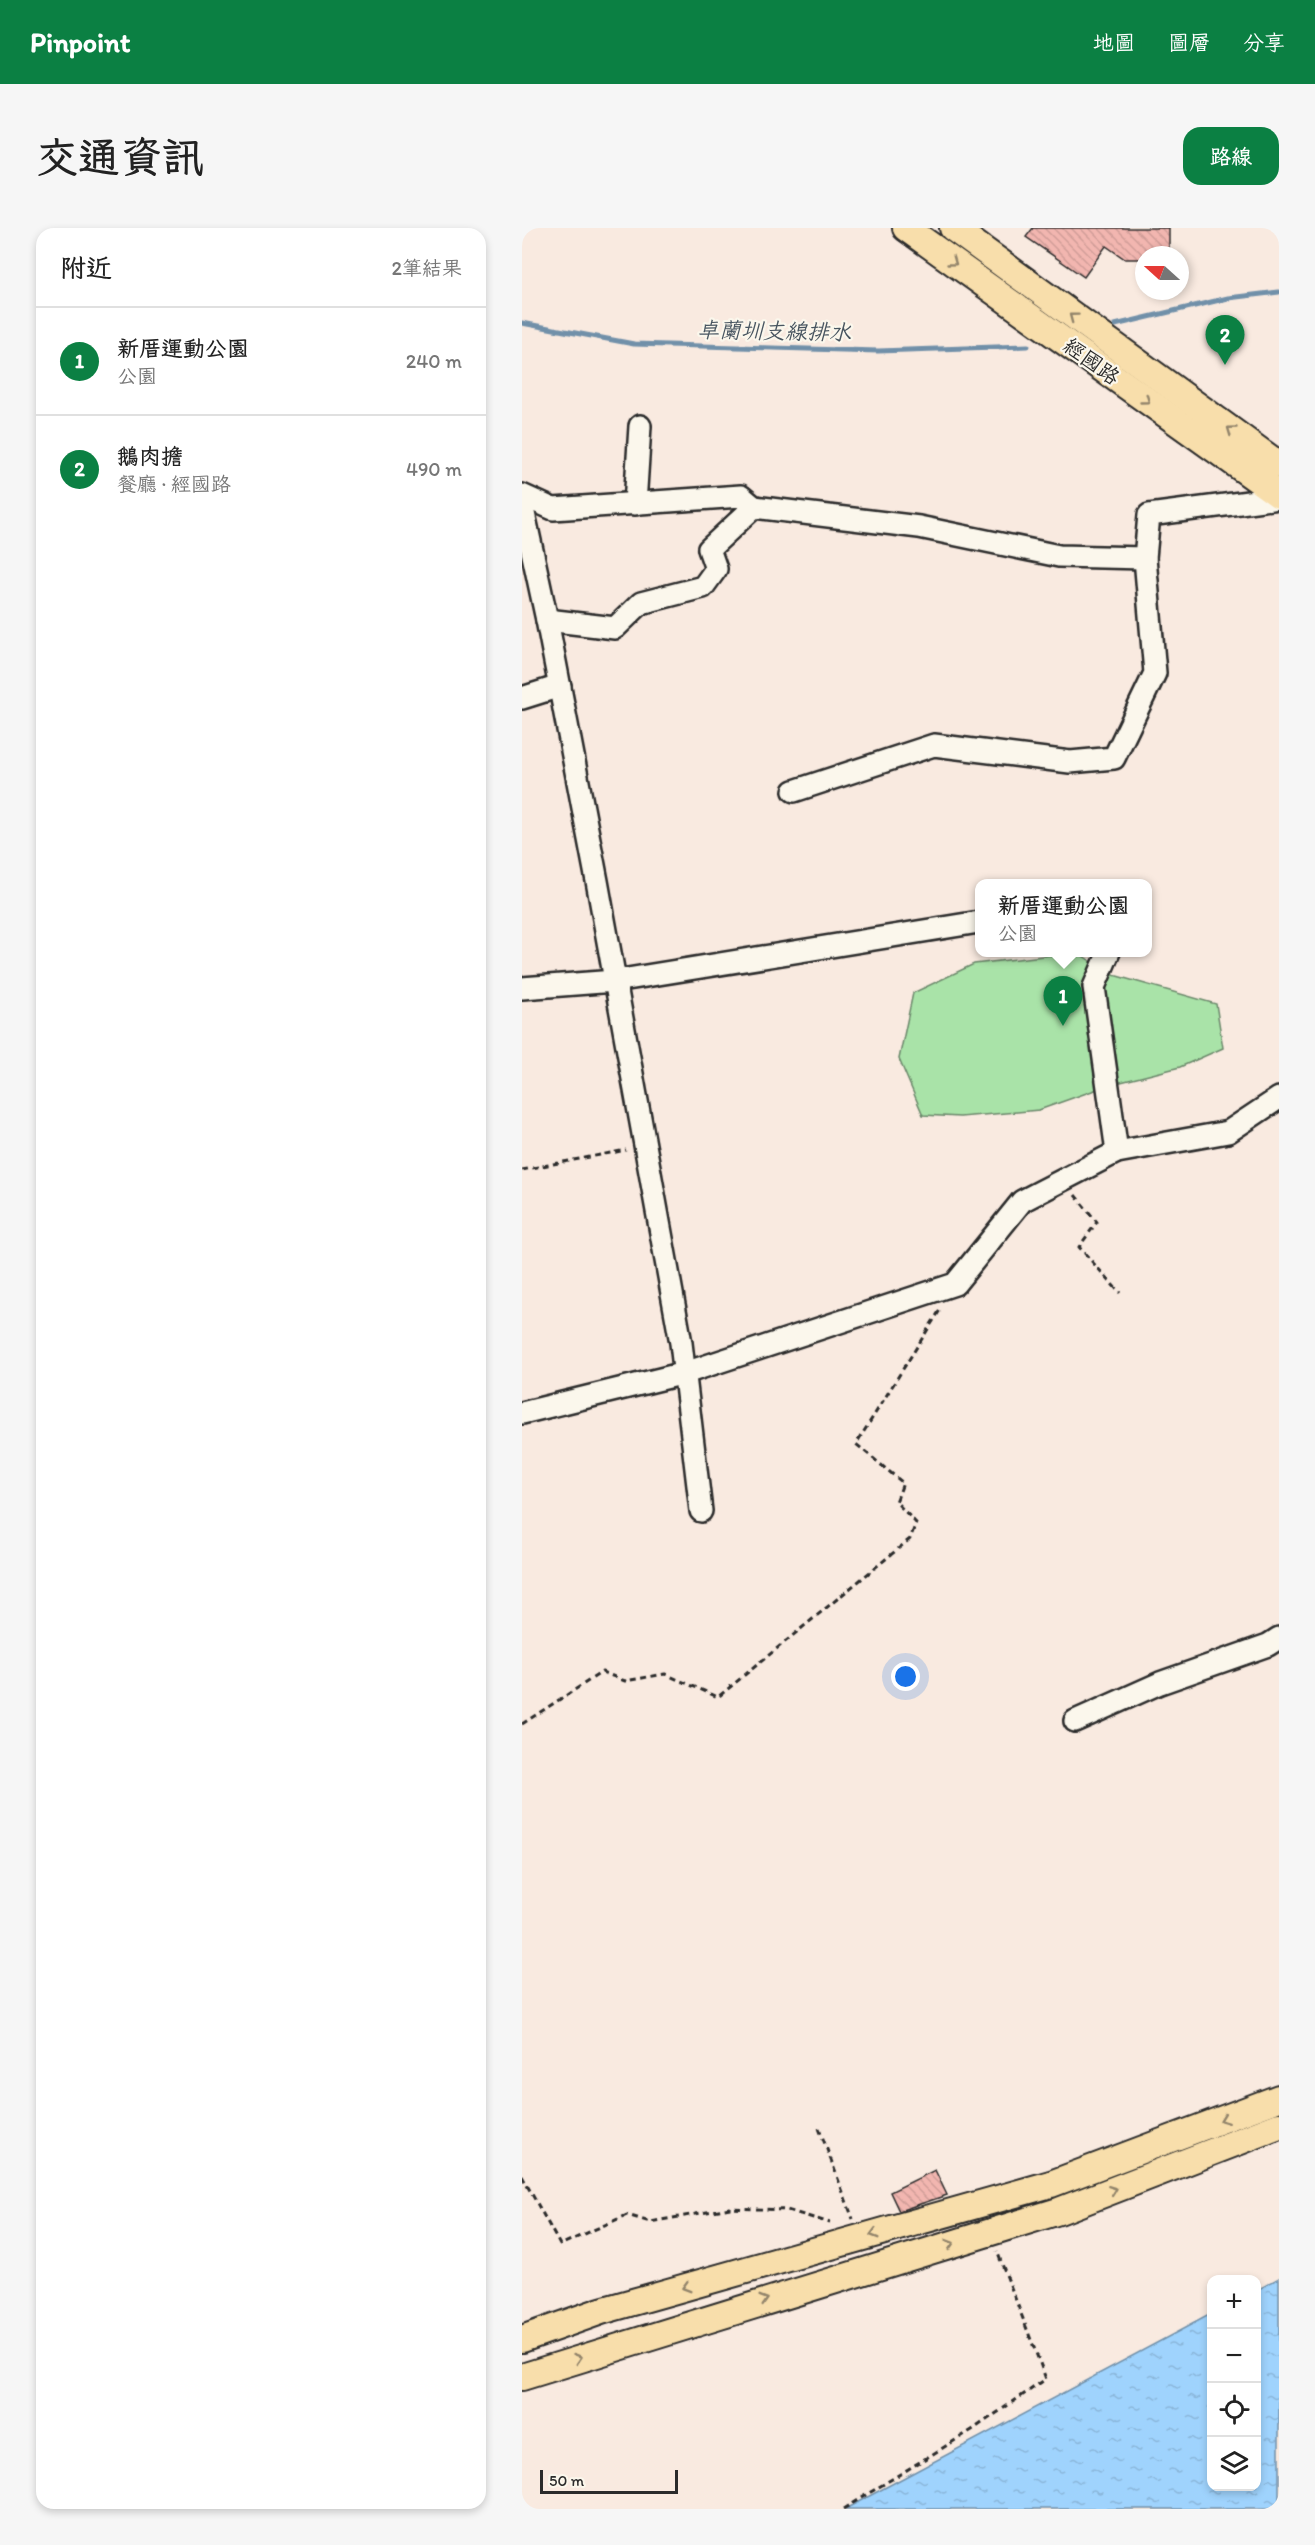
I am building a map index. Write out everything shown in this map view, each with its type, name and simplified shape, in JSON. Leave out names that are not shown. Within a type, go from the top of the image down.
[{"type":"main road","name":"經國路","points":[[906,228],[1279,496]]},
{"type":"main road","name":"經國路","points":[[953,228],[1279,465]]},
{"type":"main road","points":[[522,2339],[601,2311],[859,2235],[1052,2184],[1279,2098]]},
{"type":"main road","points":[[522,2377],[1059,2211],[1279,2126]]},
{"type":"lane","points":[[634,504],[640,426]]},
{"type":"lane","points":[[522,495],[553,509],[741,496],[754,507],[919,527],[1059,555],[1145,558]]},
{"type":"lane","points":[[794,791],[934,745],[1070,762],[1114,758],[1155,673],[1145,558],[1149,515],[1279,496]]},
{"type":"lane","points":[[522,504],[560,686],[645,1146],[685,1373],[701,1511]]},
{"type":"lane","points":[[547,620],[615,628],[640,603],[703,587],[716,569],[709,549],[754,507]]},
{"type":"lane","points":[[522,698],[560,686]]},
{"type":"lane","points":[[522,988],[615,981],[975,923]]},
{"type":"lane","points":[[1107,957],[1094,987],[1117,1152]]},
{"type":"lane","points":[[522,1413],[685,1373],[955,1284],[1022,1201],[1117,1152],[1228,1132],[1279,1098]]},
{"type":"lane","points":[[1075,1721],[1160,1683],[1268,1646],[1279,1638]]},
{"type":"path","points":[[522,1170],[645,1146]]},
{"type":"path","points":[[1063,1180],[1097,1222],[1079,1247],[1120,1293]]},
{"type":"path","points":[[522,1724],[602,1672],[625,1681],[665,1674],[717,1696],[910,1539],[916,1523],[896,1502],[903,1484],[856,1444],[924,1340],[955,1284]]},
{"type":"path","points":[[819,2128],[859,2235]]},
{"type":"path","points":[[522,2176],[560,2245],[627,2215],[650,2222],[730,2208],[787,2210],[859,2235]]},
{"type":"path","points":[[843,2509],[972,2430],[1046,2379],[989,2232]]},
{"type":"green space","points":[[1034,957],[1084,957],[1110,974],[1216,1004],[1223,1048],[1180,1067],[1109,1085],[1039,1110],[960,1117],[923,1115],[899,1059],[913,993],[974,964]]},
{"type":"water","points":[[1279,2278],[1279,2509],[845,2509],[1207,2316],[1207,2491],[1261,2491],[1261,2288]]},
{"type":"building","points":[[1033,228],[1169,228],[1169,246],[1135,246],[1135,259],[1125,259],[1106,246],[1084,277],[1026,237]]},
{"type":"building","points":[[935,2170],[947,2195],[899,2211],[890,2192]]},
{"type":"waterway","name":"卓蘭圳支線排水","points":[[1115,325],[1228,298],[1279,292]]},
{"type":"waterway","name":"卓蘭圳支線排水","points":[[522,323],[634,344],[878,351],[1028,346]]},
{"type":"place","name":"鵝肉擔","points":[[1225,365]]},
{"type":"place","name":"新厝運動公園","points":[[1063,1026]]}]
